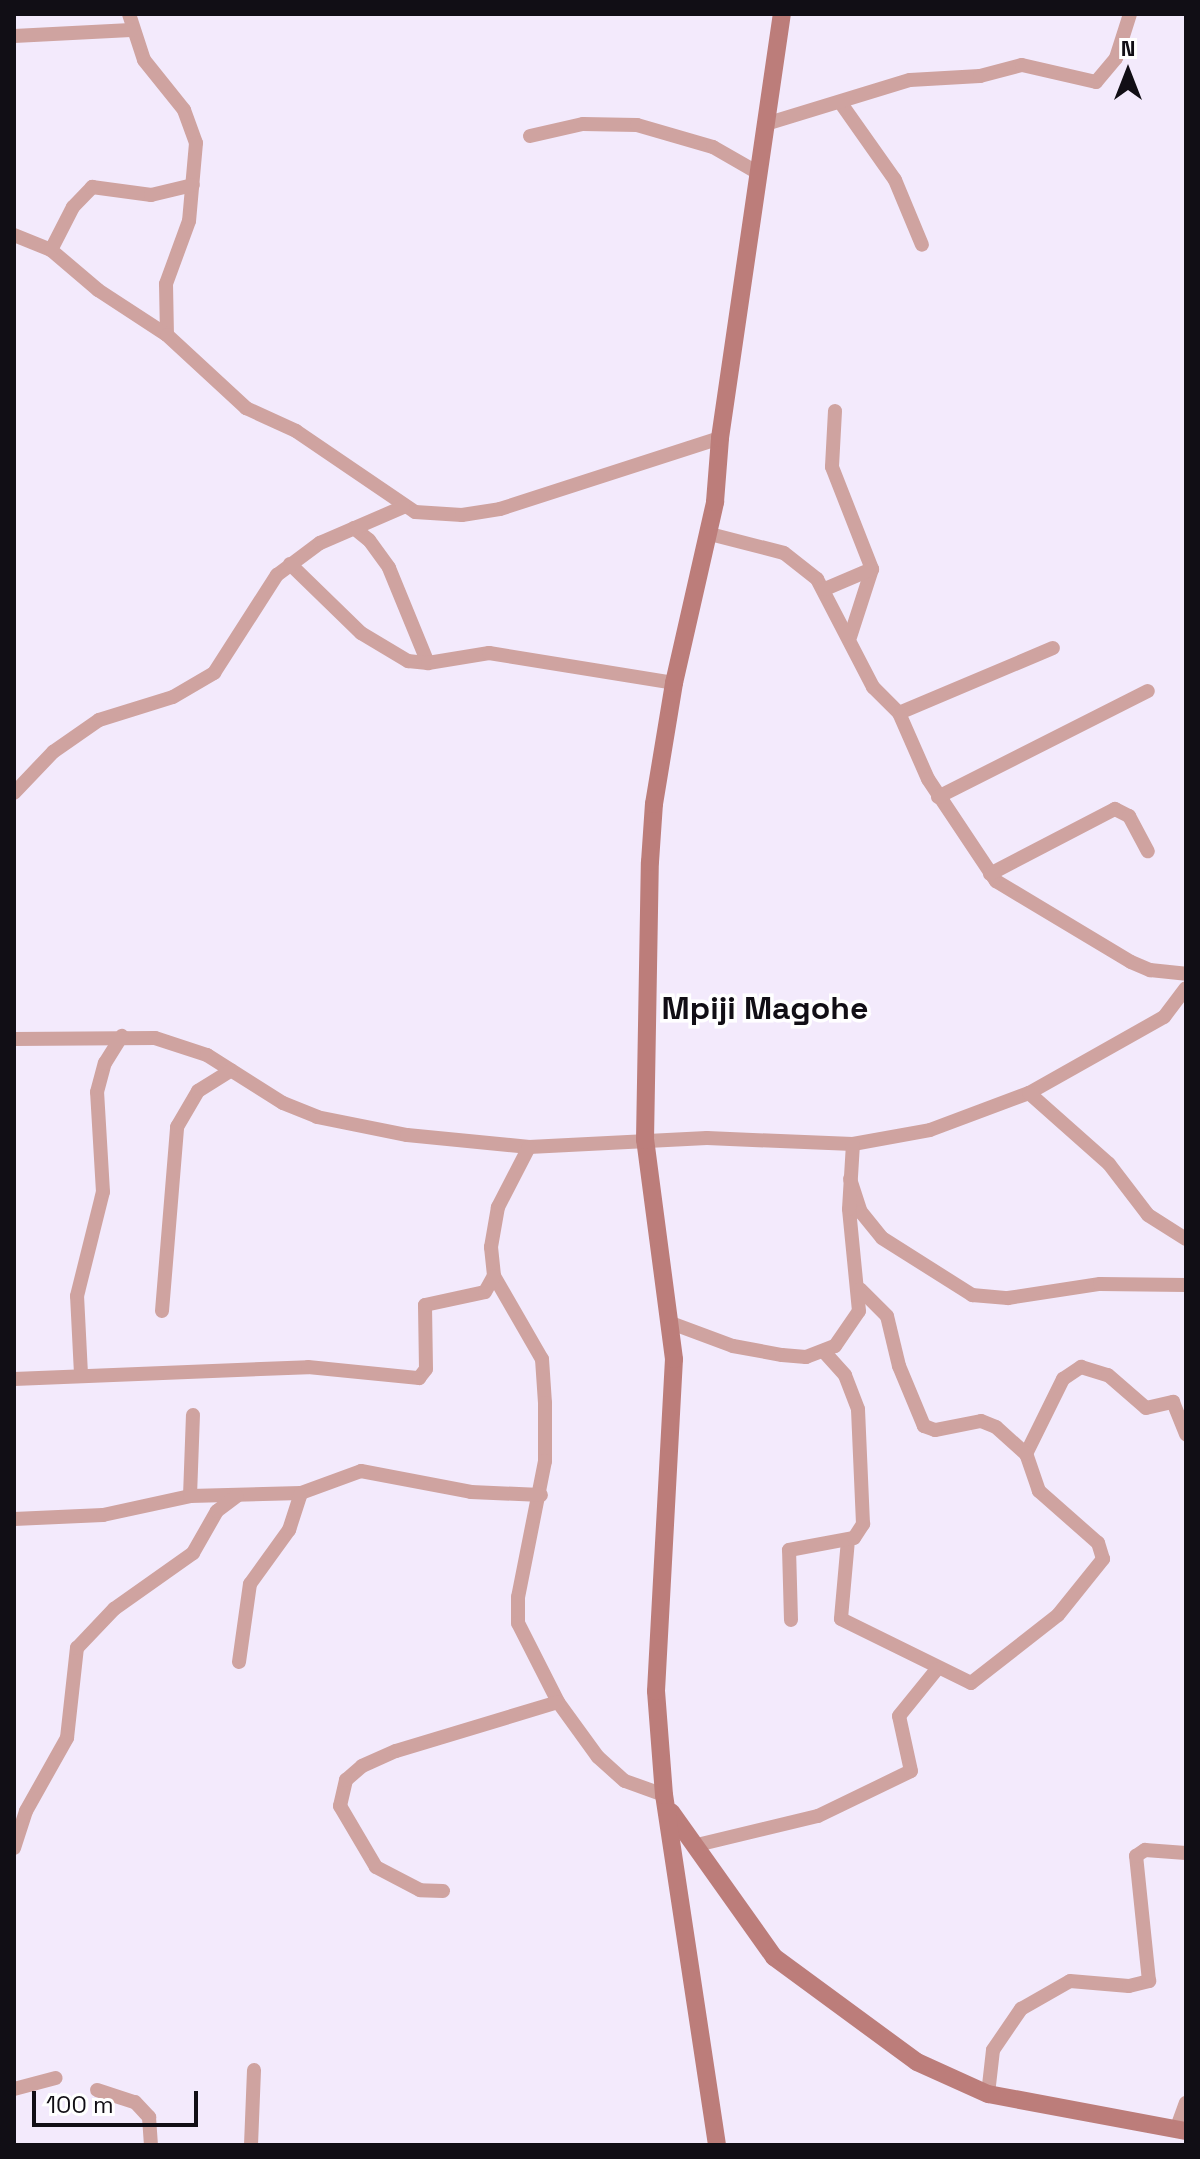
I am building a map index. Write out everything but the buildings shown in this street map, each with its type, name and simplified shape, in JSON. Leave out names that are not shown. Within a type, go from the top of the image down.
[{"type":"street","points":[[129,14],[131,30],[144,60],[192,124],[196,143],[189,221],[166,284],[167,335]]},
{"type":"street","points":[[717,2145],[666,1803],[656,1691],[671,1460],[671,1323],[645,1140],[651,833],[674,683],[710,534],[720,438],[769,123],[782,14]]},
{"type":"street","points":[[769,123],[910,80],[980,76],[1022,65],[1096,82],[1116,58],[1130,14]]},
{"type":"street","points":[[14,36],[131,30]]},
{"type":"street","points":[[840,102],[895,180],[922,245]]},
{"type":"street","points":[[530,136],[583,124],[637,125],[713,147],[760,174]]},
{"type":"street","points":[[51,250],[73,207],[92,187],[151,195],[193,185]]},
{"type":"street","points":[[14,235],[51,250],[98,290],[167,335],[224,393],[326,450],[403,507],[434,515],[500,509],[720,438]]},
{"type":"street","points":[[835,411],[832,467],[872,569],[850,637]]},
{"type":"street","points":[[14,793],[53,752],[99,720],[173,697],[214,673],[269,584],[290,564],[354,528],[403,507]]},
{"type":"street","points":[[354,528],[369,540],[389,568],[428,663]]},
{"type":"street","points":[[710,534],[784,553],[825,589],[873,687],[899,713],[938,797],[990,874],[1131,962],[1150,970],[1186,974]]},
{"type":"street","points":[[290,564],[383,649],[428,663],[489,653],[674,683]]},
{"type":"street","points":[[825,589],[872,569]]},
{"type":"street","points":[[899,713],[1053,648]]},
{"type":"street","points":[[938,797],[1148,691]]},
{"type":"street","points":[[990,874],[1115,809],[1129,816],[1148,851]]},
{"type":"street","points":[[14,1039],[122,1036],[179,1044],[231,1070],[283,1103],[345,1125],[529,1147],[645,1140],[853,1144],[930,1130],[1029,1093],[1164,1017],[1186,988]]},
{"type":"street","points":[[81,1374],[77,1296],[103,1192],[97,1092],[105,1063],[122,1036]]},
{"type":"street","points":[[162,1311],[177,1127],[198,1091],[231,1070]]},
{"type":"street","points":[[1029,1093],[1109,1164],[1148,1215],[1184,1234]]},
{"type":"street","points":[[671,1323],[763,1352],[825,1353],[854,1324],[860,1289],[850,1179],[853,1144]]},
{"type":"street","points":[[529,1147],[498,1207],[491,1231],[494,1276],[542,1359],[547,1430],[541,1495],[517,1612],[528,1649],[558,1702],[615,1774],[666,1803],[760,1937],[791,1972],[917,2062],[988,2094],[1181,2130],[1186,2103]]},
{"type":"street","points":[[850,1179],[861,1212],[882,1238],[972,1295],[1008,1298],[1100,1284],[1186,1285]]},
{"type":"street","points":[[14,1379],[308,1367],[419,1378],[426,1369],[425,1305],[485,1292],[494,1276]]},
{"type":"street","points":[[848,1540],[841,1619],[937,1669],[977,1682],[1058,1615],[1103,1559],[1098,1543],[1039,1491],[1026,1454],[981,1421],[935,1430],[924,1426],[899,1366],[887,1316],[860,1289]]},
{"type":"street","points":[[791,1620],[789,1550],[848,1540],[863,1524],[862,1428],[849,1382],[825,1353]]},
{"type":"street","points":[[1026,1454],[1063,1379],[1081,1367],[1108,1375],[1146,1408],[1173,1402],[1186,1435]]},
{"type":"street","points":[[190,1496],[193,1415]]},
{"type":"street","points":[[14,1519],[103,1515],[190,1496],[301,1493],[361,1471],[471,1492],[541,1495]]},
{"type":"street","points":[[239,1662],[250,1584],[289,1530],[301,1493]]},
{"type":"street","points":[[14,1848],[26,1811],[67,1738],[77,1648],[114,1609],[193,1553],[222,1503],[245,1494]]},
{"type":"street","points":[[697,1845],[818,1816],[911,1771],[899,1716],[937,1669]]},
{"type":"street","points":[[443,1891],[420,1890],[376,1867],[340,1806],[341,1792],[354,1772],[396,1751],[558,1702]]},
{"type":"street","points":[[396,1751],[401,1736]]},
{"type":"street","points":[[988,2094],[993,2050],[1021,2009],[1070,1981],[1129,1986],[1149,1981],[1136,1856],[1145,1850],[1186,1853]]},
{"type":"street","points":[[251,2145],[254,2070]]},
{"type":"street","points":[[14,2089],[56,2078]]},
{"type":"street","points":[[97,2090],[135,2102],[149,2117],[151,2145]]},
{"type":"district","name":"Mpiji Magohe","points":[[765,1008]]}]
